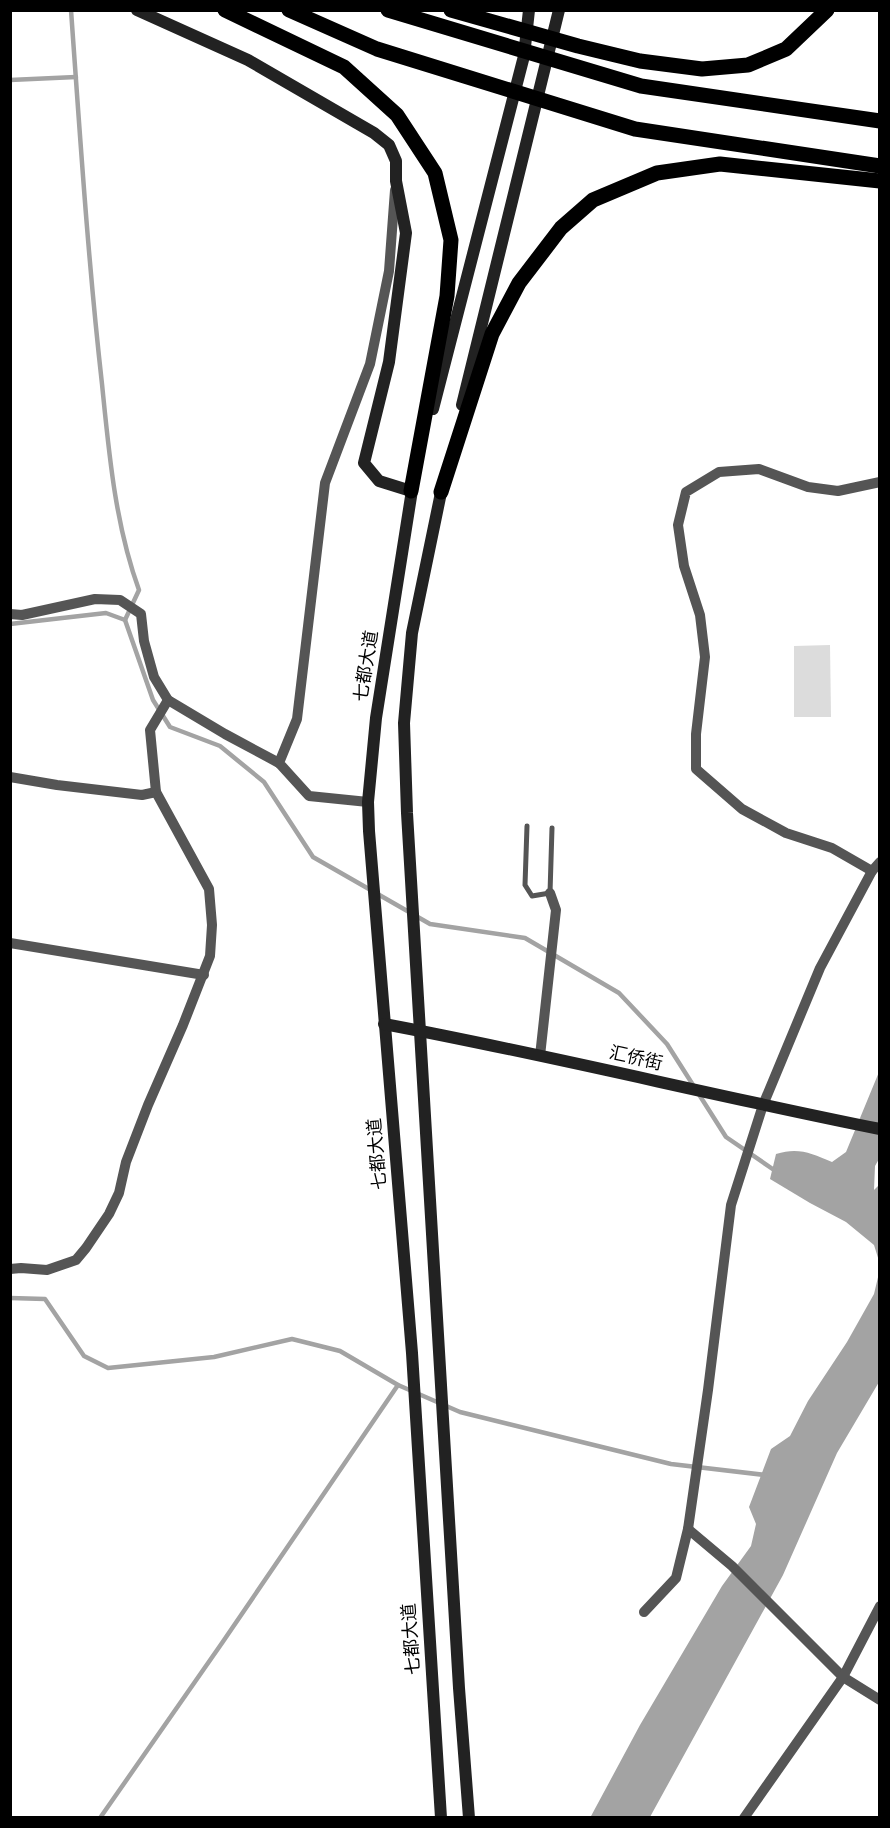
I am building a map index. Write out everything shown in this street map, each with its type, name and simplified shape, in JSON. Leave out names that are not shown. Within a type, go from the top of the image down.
[{"type":"main road","points":[[137,10],[248,60],[374,133],[389,145],[396,161],[396,181],[406,232],[389,362],[364,463],[379,481],[411,491],[447,296],[451,240],[435,173],[398,115],[344,67],[225,10]]},
{"type":"main road","points":[[290,10],[377,49],[635,129],[879,166]]},
{"type":"main road","points":[[388,10],[641,86],[879,121]]},
{"type":"main road","points":[[451,10],[640,61],[702,69],[748,65],[786,49],[827,11]]},
{"type":"main road","name":"七都大道","points":[[441,1818],[412,1353],[375,912],[368,801],[376,718],[411,491],[524,56],[529,10]]},
{"type":"main road","points":[[469,1818],[459,1688],[410,863],[405,711],[412,633],[441,492],[559,10]]},
{"type":"main road","points":[[441,492],[492,334],[519,283],[561,228],[593,200],[657,173],[720,164],[879,181]]},
{"type":"main road","name":"汇侨街","points":[[384,1024],[879,1129]]},
{"type":"street","points":[[279,763],[297,719],[325,483],[370,364],[389,271],[396,181]]},
{"type":"street","points":[[872,871],[832,848],[786,833],[742,809],[696,769],[696,734],[705,657],[700,615],[684,566],[678,525],[686,492],[719,472],[759,469],[808,487],[838,491],[879,482]]},
{"type":"street","points":[[10,614],[22,615],[95,599],[120,600],[141,614],[144,641],[154,678],[166,703],[279,763],[309,796],[368,801]]},
{"type":"street","points":[[10,1269],[47,1270],[76,1260],[109,1214],[119,1194],[126,1162],[148,1105],[210,956],[212,925],[209,889],[156,792],[150,730],[166,703]]},
{"type":"street","points":[[10,777],[142,795],[156,792]]},
{"type":"street","points":[[644,1612],[676,1578],[688,1529],[708,1390],[730,1205],[763,1106],[820,968],[879,862]]},
{"type":"street","points":[[540,1056],[556,910],[550,894]]},
{"type":"street","points":[[10,943],[204,975]]},
{"type":"street","points":[[688,1529],[732,1566],[843,1677],[879,1700]]},
{"type":"street","points":[[744,1818],[843,1677],[879,1606]]},
{"type":"lane","points":[[527,826],[525,885],[532,896],[550,894],[552,828]]},
{"type":"shaded area","points":[[830,645],[831,717],[794,717],[794,646]]},
{"type":"shaded area","points":[[879,1072],[879,1159],[875,1166],[874,1190],[879,1187],[879,1261],[874,1245],[846,1222],[770,1179],[776,1154],[791,1151],[804,1152],[832,1162],[846,1152]]},
{"type":"shaded area","points":[[879,1273],[879,1382],[837,1453],[783,1575],[650,1817],[590,1818],[640,1725],[722,1586],[751,1546],[756,1524],[749,1507],[771,1449],[790,1436],[808,1401],[847,1342],[874,1294]]},
{"type":"waterway","points":[[71,10],[88,244],[107,436],[124,540],[139,590],[125,620]]},
{"type":"waterway","points":[[10,80],[76,77]]},
{"type":"waterway","points":[[10,624],[106,613],[125,620],[153,700],[170,727],[220,746],[264,782],[313,857],[430,924],[525,938],[619,993],[667,1044],[726,1137],[777,1172]]},
{"type":"waterway","points":[[10,1298],[45,1299],[84,1356],[108,1368],[214,1357],[292,1339],[340,1351],[398,1385],[460,1412],[671,1464],[765,1475]]},
{"type":"waterway","points":[[100,1818],[398,1385]]}]
